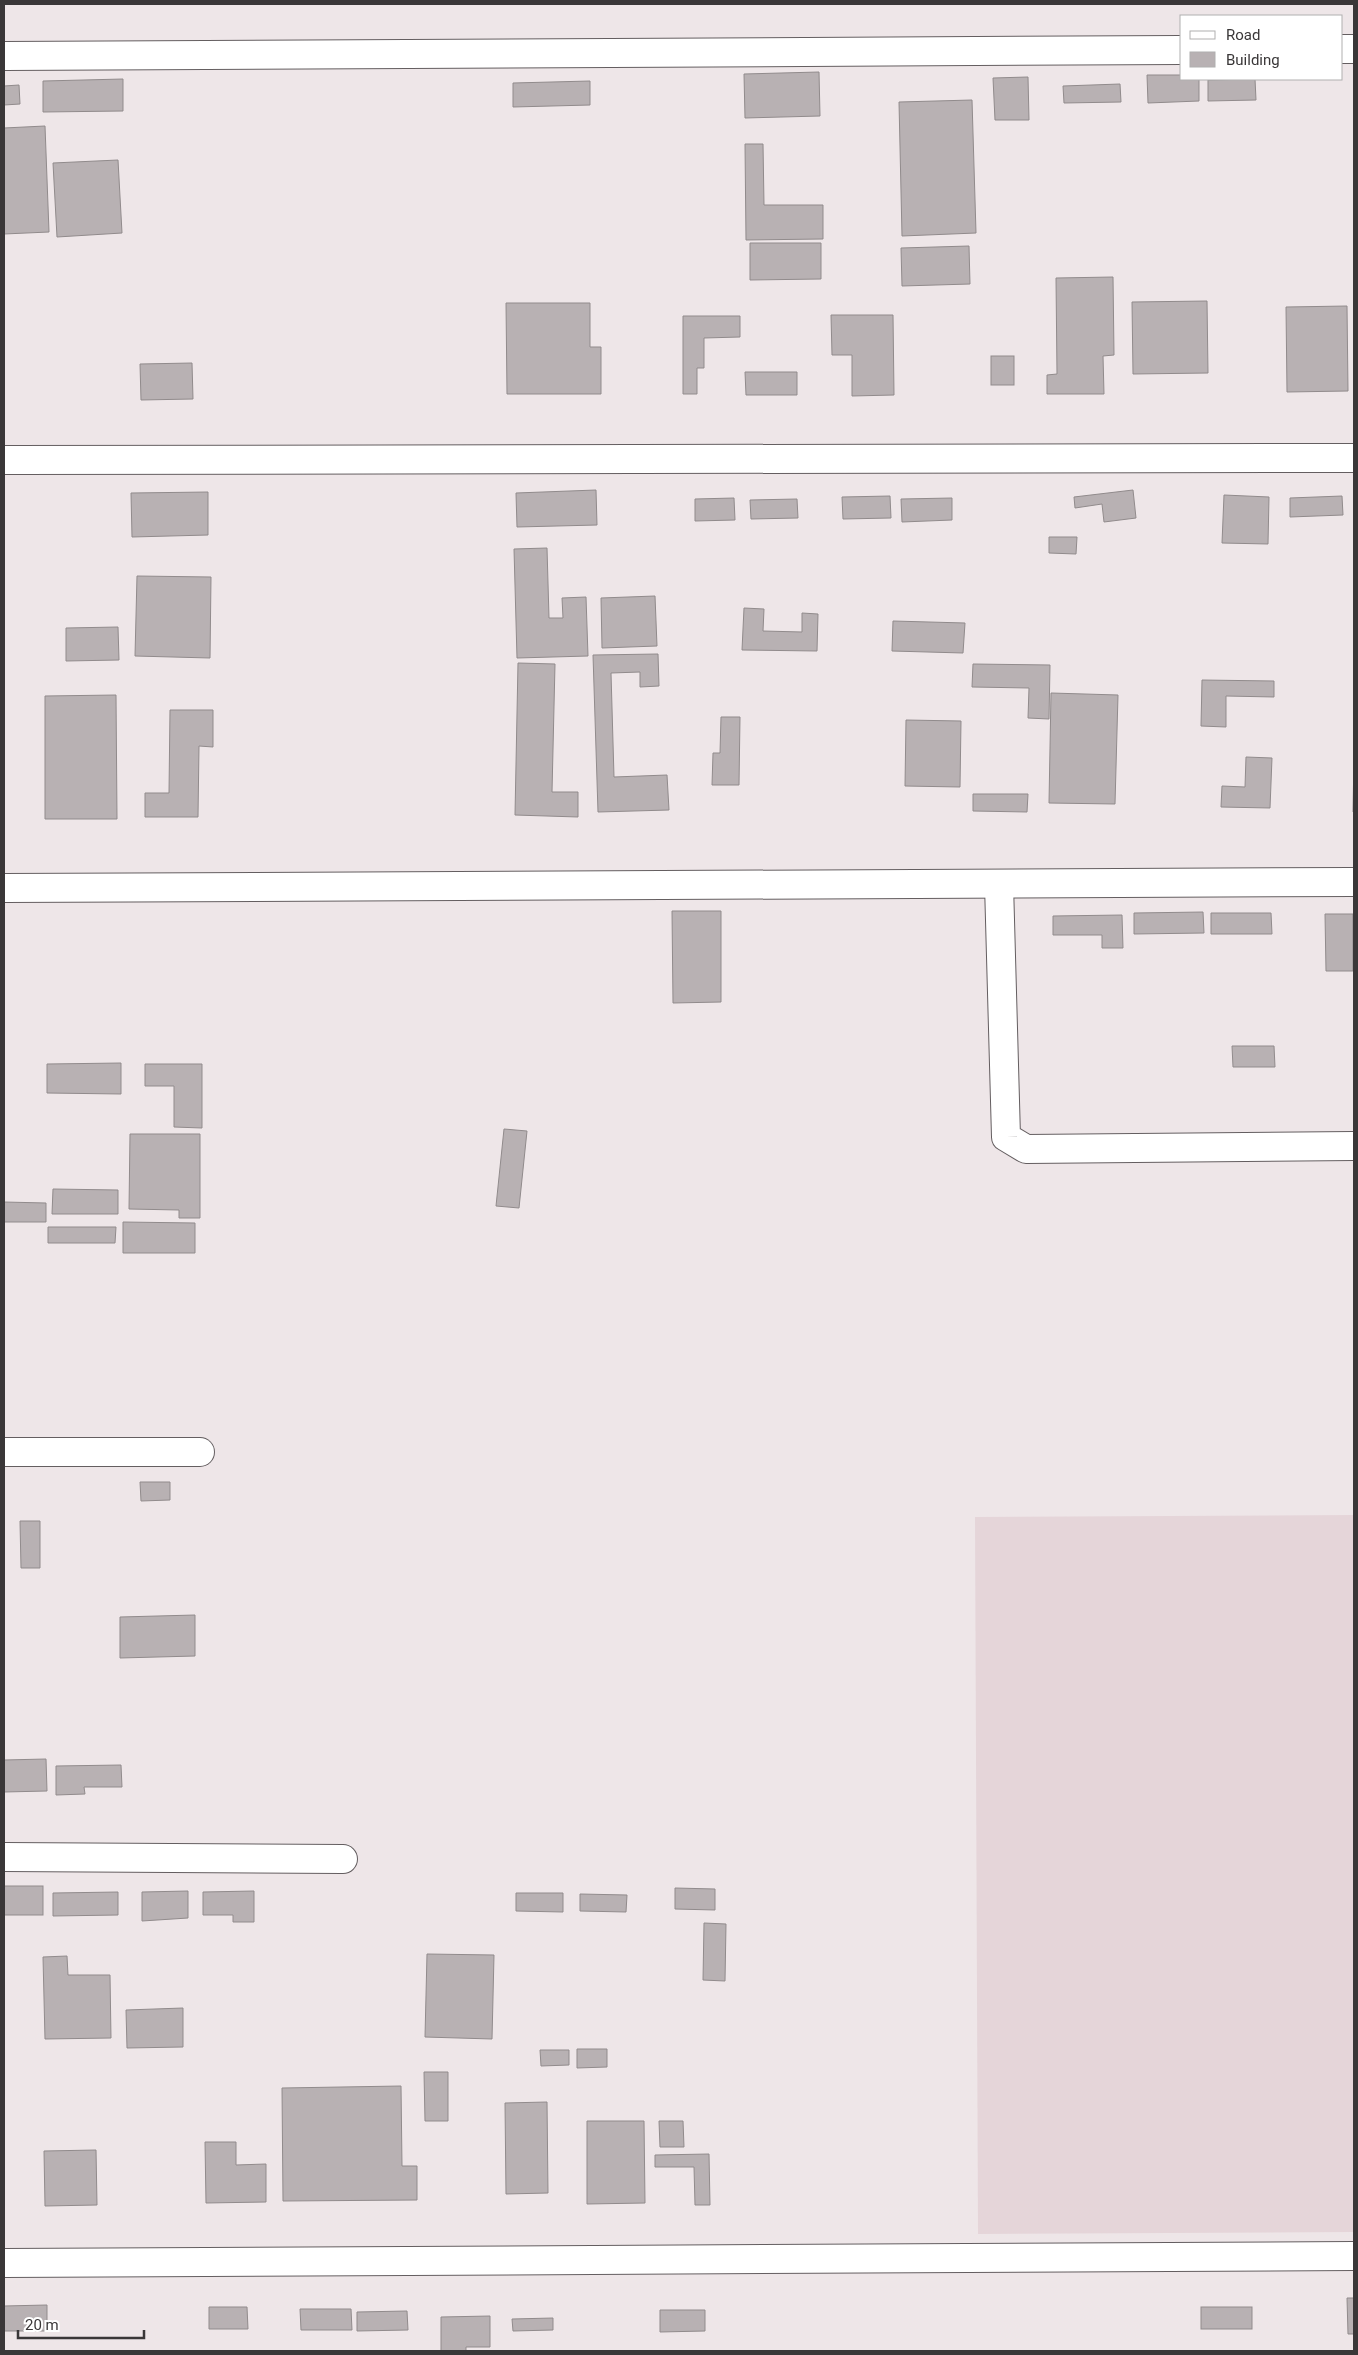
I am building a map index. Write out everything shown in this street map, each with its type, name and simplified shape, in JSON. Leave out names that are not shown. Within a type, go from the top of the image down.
[{"type":"street","points":[[4,56],[1180,50]]},
{"type":"street","points":[[4,460],[1354,458]]},
{"type":"street","points":[[4,888],[1354,882]]},
{"type":"street","points":[[999,884],[1006,1137],[1026,1149],[1354,1146]]},
{"type":"street","points":[[4,1452],[200,1452]]},
{"type":"street","points":[[4,1857],[343,1859]]},
{"type":"street","points":[[4,2263],[1354,2256]]},
{"type":"shaded area","points":[[1354,1515],[1354,2232],[978,2234],[975,1517]]},
{"type":"building","points":[[819,72],[820,116],[745,118],[744,74]]},
{"type":"building","points":[[1147,75],[1180,75],[1180,80],[1199,80],[1199,101],[1148,103]]},
{"type":"building","points":[[1028,77],[1029,120],[995,120],[993,78]]},
{"type":"building","points":[[123,79],[123,111],[43,112],[43,81]]},
{"type":"building","points":[[1208,80],[1255,80],[1256,100],[1208,101]]},
{"type":"building","points":[[590,81],[590,105],[513,107],[513,83]]},
{"type":"building","points":[[1120,84],[1121,102],[1064,103],[1063,86]]},
{"type":"building","points":[[19,85],[20,104],[4,105],[4,86]]},
{"type":"building","points":[[972,100],[976,233],[902,236],[899,102]]},
{"type":"building","points":[[45,126],[49,232],[4,234],[4,128]]},
{"type":"building","points":[[745,144],[763,144],[764,205],[823,205],[823,239],[746,240]]},
{"type":"building","points":[[118,160],[122,233],[57,237],[53,163]]},
{"type":"building","points":[[750,243],[821,243],[821,279],[750,280]]},
{"type":"building","points":[[969,246],[970,284],[902,286],[901,248]]},
{"type":"building","points":[[1113,277],[1114,355],[1103,356],[1104,394],[1047,394],[1047,375],[1057,374],[1056,278]]},
{"type":"building","points":[[1207,301],[1208,373],[1133,374],[1132,302]]},
{"type":"building","points":[[506,303],[590,303],[590,347],[601,347],[601,394],[507,394]]},
{"type":"building","points":[[1347,306],[1348,391],[1287,392],[1286,307]]},
{"type":"building","points":[[831,315],[893,315],[894,395],[852,396],[852,355],[832,355]]},
{"type":"building","points":[[683,316],[740,316],[740,337],[704,338],[704,368],[697,368],[697,394],[683,394]]},
{"type":"building","points":[[991,356],[1014,356],[1014,385],[991,385]]},
{"type":"building","points":[[192,363],[193,399],[141,400],[140,364]]},
{"type":"building","points":[[745,372],[797,372],[797,395],[746,395]]},
{"type":"building","points":[[596,490],[597,525],[517,527],[516,493]]},
{"type":"building","points":[[1133,490],[1136,518],[1104,522],[1102,504],[1075,508],[1074,497]]},
{"type":"building","points":[[208,492],[208,535],[132,537],[131,493]]},
{"type":"building","points":[[1224,495],[1269,497],[1268,544],[1222,543]]},
{"type":"building","points":[[890,496],[891,518],[843,519],[842,497]]},
{"type":"building","points":[[1342,496],[1343,515],[1290,517],[1290,498]]},
{"type":"building","points":[[734,498],[735,520],[695,521],[695,499]]},
{"type":"building","points":[[952,498],[952,520],[902,522],[901,499]]},
{"type":"building","points":[[797,499],[798,518],[751,519],[750,500]]},
{"type":"building","points":[[1049,537],[1077,537],[1076,554],[1049,553]]},
{"type":"building","points":[[547,548],[549,618],[563,618],[562,598],[586,597],[588,656],[517,658],[514,549]]},
{"type":"building","points":[[137,576],[211,577],[210,658],[135,656]]},
{"type":"building","points":[[655,596],[657,646],[602,648],[601,598]]},
{"type":"building","points":[[744,608],[764,609],[763,631],[802,632],[802,613],[818,614],[817,651],[742,650]]},
{"type":"building","points":[[893,621],[965,623],[963,653],[892,651]]},
{"type":"building","points":[[118,627],[119,660],[66,661],[66,628]]},
{"type":"building","points":[[658,654],[659,686],[640,687],[640,672],[611,673],[614,777],[667,775],[669,810],[598,812],[593,655]]},
{"type":"building","points":[[518,663],[555,664],[552,792],[578,792],[578,817],[515,815]]},
{"type":"building","points":[[973,664],[1050,665],[1049,719],[1028,718],[1029,688],[972,687]]},
{"type":"building","points":[[1202,680],[1274,681],[1274,697],[1226,696],[1226,727],[1201,726]]},
{"type":"building","points":[[1051,693],[1118,695],[1115,804],[1049,803]]},
{"type":"building","points":[[116,695],[117,819],[45,819],[45,696]]},
{"type":"building","points":[[170,710],[213,710],[213,747],[199,746],[198,817],[145,817],[145,793],[169,793]]},
{"type":"building","points":[[721,717],[740,717],[739,785],[712,785],[713,753],[720,753]]},
{"type":"building","points":[[906,720],[961,721],[960,787],[905,786]]},
{"type":"building","points":[[1246,757],[1272,758],[1270,808],[1221,807],[1222,786],[1245,787]]},
{"type":"building","points":[[1354,757],[1354,812],[1353,812]]},
{"type":"building","points":[[973,794],[1028,794],[1027,812],[973,811]]},
{"type":"building","points":[[672,911],[721,911],[721,1002],[673,1003]]},
{"type":"building","points":[[1203,912],[1204,933],[1134,934],[1134,913]]},
{"type":"building","points":[[1211,913],[1271,913],[1272,934],[1211,934]]},
{"type":"building","points":[[1325,914],[1353,914],[1353,971],[1326,971]]},
{"type":"building","points":[[1122,915],[1123,948],[1102,948],[1102,935],[1053,935],[1053,916]]},
{"type":"building","points":[[1232,1046],[1274,1046],[1275,1067],[1233,1067]]},
{"type":"building","points":[[121,1063],[121,1094],[47,1093],[47,1064]]},
{"type":"building","points":[[145,1064],[202,1064],[202,1128],[174,1127],[174,1086],[145,1086]]},
{"type":"building","points":[[504,1129],[527,1131],[519,1208],[496,1206]]},
{"type":"building","points":[[130,1134],[200,1134],[200,1218],[179,1218],[179,1210],[129,1209]]},
{"type":"building","points":[[53,1189],[118,1190],[118,1214],[52,1214]]},
{"type":"building","points":[[4,1202],[46,1203],[46,1222],[4,1222]]},
{"type":"building","points":[[123,1222],[195,1223],[195,1253],[123,1253]]},
{"type":"building","points":[[48,1227],[116,1227],[115,1243],[48,1243]]},
{"type":"building","points":[[140,1482],[170,1482],[170,1500],[141,1501]]},
{"type":"building","points":[[20,1521],[40,1521],[40,1568],[21,1568]]},
{"type":"building","points":[[195,1615],[195,1656],[120,1658],[120,1617]]},
{"type":"building","points":[[46,1759],[47,1791],[4,1792],[4,1760]]},
{"type":"building","points":[[121,1765],[122,1787],[84,1787],[85,1794],[56,1795],[56,1766]]},
{"type":"building","points":[[4,1886],[43,1886],[43,1915],[4,1915]]},
{"type":"building","points":[[675,1888],[715,1889],[715,1910],[675,1909]]},
{"type":"building","points":[[188,1891],[188,1918],[142,1921],[142,1892]]},
{"type":"building","points":[[254,1891],[254,1922],[233,1922],[233,1915],[203,1915],[203,1892]]},
{"type":"building","points":[[118,1892],[118,1915],[53,1916],[53,1893]]},
{"type":"building","points":[[516,1893],[563,1893],[563,1912],[516,1911]]},
{"type":"building","points":[[580,1894],[627,1895],[626,1912],[580,1911]]},
{"type":"building","points":[[704,1923],[726,1924],[725,1981],[703,1980]]},
{"type":"building","points":[[427,1954],[494,1955],[492,2039],[425,2037]]},
{"type":"building","points":[[67,1956],[68,1975],[110,1975],[111,2038],[45,2039],[43,1957]]},
{"type":"building","points":[[183,2008],[183,2047],[127,2048],[126,2010]]},
{"type":"building","points":[[577,2049],[607,2049],[607,2067],[577,2068]]},
{"type":"building","points":[[540,2050],[569,2050],[569,2065],[541,2066]]},
{"type":"building","points":[[424,2072],[448,2072],[448,2121],[425,2121]]},
{"type":"building","points":[[401,2086],[402,2166],[417,2166],[417,2200],[283,2201],[282,2088]]},
{"type":"building","points":[[547,2102],[548,2193],[506,2194],[505,2103]]},
{"type":"building","points":[[587,2121],[644,2121],[645,2203],[587,2204]]},
{"type":"building","points":[[659,2121],[683,2121],[684,2147],[660,2147]]},
{"type":"building","points":[[205,2142],[236,2142],[236,2165],[266,2164],[266,2202],[206,2203]]},
{"type":"building","points":[[96,2150],[97,2205],[45,2206],[44,2151]]},
{"type":"building","points":[[709,2154],[710,2205],[695,2205],[694,2167],[655,2167],[655,2155]]},
{"type":"building","points":[[1347,2298],[1354,2298],[1354,2334],[1348,2334]]},
{"type":"building","points":[[47,2305],[47,2331],[4,2331],[4,2306]]},
{"type":"building","points":[[209,2307],[247,2307],[248,2329],[209,2329]]},
{"type":"building","points":[[1201,2307],[1252,2307],[1252,2329],[1201,2329]]},
{"type":"building","points":[[300,2309],[351,2309],[352,2330],[301,2330]]},
{"type":"building","points":[[660,2310],[705,2310],[705,2331],[660,2332]]},
{"type":"building","points":[[407,2311],[408,2330],[357,2331],[357,2312]]},
{"type":"building","points":[[490,2316],[490,2347],[466,2347],[466,2351],[441,2351],[441,2317]]},
{"type":"building","points":[[553,2318],[553,2330],[513,2331],[512,2319]]}]
